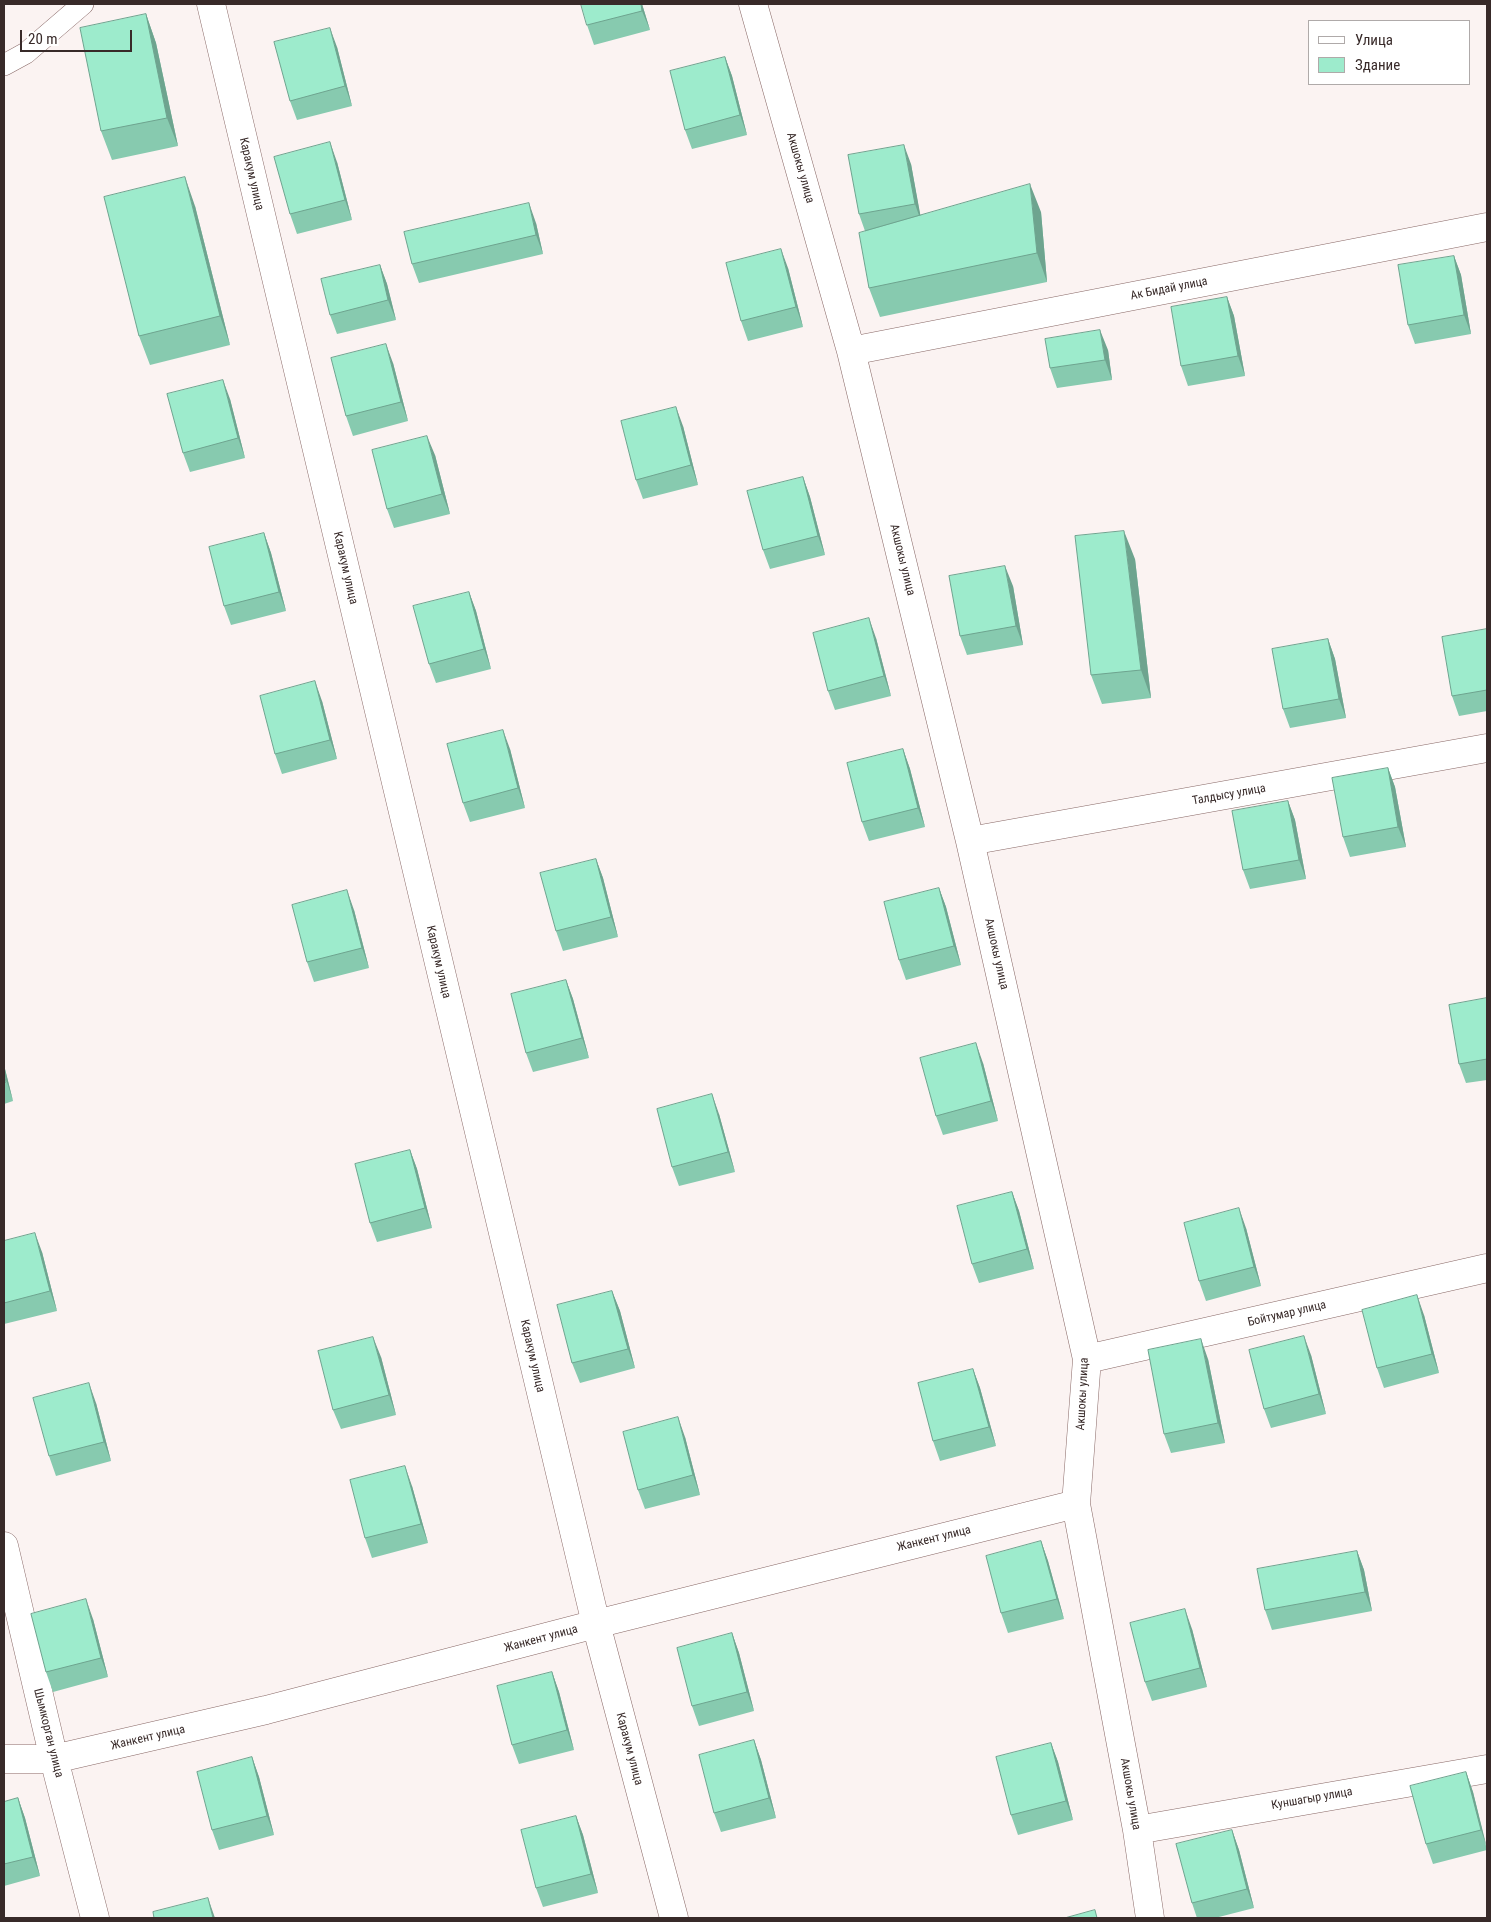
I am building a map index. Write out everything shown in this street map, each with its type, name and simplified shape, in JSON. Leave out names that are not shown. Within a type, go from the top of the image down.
[{"type":"street","name":"Каракум улица","points":[[211,4],[596,1624],[674,1918]]},
{"type":"street","name":"Акшокы улица","points":[[753,4],[851,351],[970,841],[1087,1359],[1076,1504],[1137,1830],[1150,1918]]},
{"type":"street","name":"Ак Бидай улица","points":[[851,351],[1487,227]]},
{"type":"street","name":"Талдысу улица","points":[[970,841],[1487,748]]},
{"type":"street","name":"Бойтумар улица","points":[[1087,1359],[1487,1268]]},
{"type":"street","name":"Жанкент улица","points":[[4,1759],[54,1759],[266,1710],[596,1624],[1076,1504]]},
{"type":"street","name":"Шымкорган улица","points":[[4,1546],[54,1759],[95,1918]]},
{"type":"street","name":"Куншагыр улица","points":[[1137,1830],[1487,1769]]},
{"type":"lane","points":[[4,65],[26,54],[83,4]]},
{"type":"building","points":[[581,4],[641,4],[642,11],[587,25]]},
{"type":"building","points":[[146,14],[167,118],[101,131],[80,28]]},
{"type":"building","points":[[330,28],[345,86],[290,101],[274,42]]},
{"type":"building","points":[[725,57],[740,115],[685,130],[670,71]]},
{"type":"building","points":[[330,142],[345,200],[290,214],[274,157]]},
{"type":"building","points":[[904,145],[915,204],[859,214],[848,155]]},
{"type":"building","points":[[185,177],[220,316],[139,336],[104,197]]},
{"type":"building","points":[[1030,184],[1037,253],[869,288],[859,233]]},
{"type":"building","points":[[529,203],[536,235],[412,264],[404,232]]},
{"type":"building","points":[[781,249],[796,307],[741,321],[726,263]]},
{"type":"building","points":[[1454,256],[1464,315],[1408,325],[1398,265]]},
{"type":"building","points":[[380,265],[388,300],[330,315],[321,279]]},
{"type":"building","points":[[1227,297],[1238,356],[1181,366],[1171,307]]},
{"type":"building","points":[[1100,330],[1105,360],[1050,368],[1045,339]]},
{"type":"building","points":[[386,344],[401,402],[346,416],[331,358]]},
{"type":"building","points":[[223,380],[238,438],[183,453],[167,394]]},
{"type":"building","points":[[676,407],[691,465],[636,480],[621,421]]},
{"type":"building","points":[[427,436],[442,494],[387,509],[372,450]]},
{"type":"building","points":[[803,477],[818,536],[763,550],[747,491]]},
{"type":"building","points":[[1124,531],[1141,670],[1091,675],[1075,536]]},
{"type":"building","points":[[264,533],[279,592],[224,606],[209,547]]},
{"type":"building","points":[[1005,566],[1016,626],[960,636],[949,576]]},
{"type":"building","points":[[469,592],[484,649],[429,664],[413,606]]},
{"type":"building","points":[[869,618],[884,676],[828,691],[813,633]]},
{"type":"building","points":[[1487,629],[1487,690],[1452,696],[1442,637]]},
{"type":"building","points":[[1328,639],[1339,699],[1283,709],[1272,649]]},
{"type":"building","points":[[315,681],[330,740],[275,754],[260,696]]},
{"type":"building","points":[[503,730],[518,788],[463,803],[447,744]]},
{"type":"building","points":[[903,749],[918,808],[862,822],[847,763]]},
{"type":"building","points":[[1388,768],[1398,827],[1343,837],[1332,778]]},
{"type":"building","points":[[1288,801],[1299,860],[1243,870],[1232,811]]},
{"type":"building","points":[[596,859],[611,917],[556,931],[540,873]]},
{"type":"building","points":[[939,888],[954,946],[899,960],[884,902]]},
{"type":"building","points":[[347,890],[362,948],[307,962],[292,905]]},
{"type":"building","points":[[566,980],[582,1038],[526,1053],[511,994]]},
{"type":"building","points":[[1487,998],[1487,1059],[1459,1064],[1449,1005]]},
{"type":"building","points":[[976,1043],[991,1101],[936,1116],[920,1058]]},
{"type":"building","points":[[712,1094],[728,1152],[672,1167],[657,1109]]},
{"type":"building","points":[[410,1150],[425,1208],[370,1223],[355,1164]]},
{"type":"building","points":[[1012,1192],[1027,1249],[972,1264],[957,1206]]},
{"type":"building","points":[[1239,1208],[1254,1267],[1199,1281],[1184,1223]]},
{"type":"building","points":[[35,1233],[50,1291],[4,1303],[4,1241]]},
{"type":"building","points":[[612,1291],[628,1349],[572,1363],[557,1305]]},
{"type":"building","points":[[1417,1295],[1432,1354],[1377,1368],[1362,1310]]},
{"type":"building","points":[[1304,1336],[1319,1394],[1264,1409],[1249,1350]]},
{"type":"building","points":[[373,1337],[389,1395],[333,1410],[318,1351]]},
{"type":"building","points":[[1201,1339],[1218,1423],[1164,1434],[1148,1350]]},
{"type":"building","points":[[973,1369],[989,1427],[933,1441],[918,1383]]},
{"type":"building","points":[[89,1383],[104,1442],[49,1456],[33,1398]]},
{"type":"building","points":[[678,1417],[693,1475],[638,1490],[623,1432]]},
{"type":"building","points":[[405,1466],[421,1524],[365,1538],[350,1480]]},
{"type":"building","points":[[1041,1541],[1057,1599],[1001,1613],[986,1556]]},
{"type":"building","points":[[1357,1551],[1365,1592],[1265,1610],[1257,1569]]},
{"type":"building","points":[[86,1599],[101,1658],[46,1672],[31,1614]]},
{"type":"building","points":[[1185,1609],[1200,1668],[1145,1682],[1130,1623]]},
{"type":"building","points":[[732,1633],[747,1692],[692,1706],[677,1648]]},
{"type":"building","points":[[552,1672],[567,1730],[512,1745],[497,1686]]},
{"type":"building","points":[[754,1740],[769,1798],[714,1813],[699,1755]]},
{"type":"building","points":[[1051,1743],[1066,1801],[1011,1815],[996,1757]]},
{"type":"building","points":[[252,1757],[267,1816],[212,1830],[197,1772]]},
{"type":"building","points":[[1466,1772],[1481,1830],[1426,1844],[1410,1786]]},
{"type":"building","points":[[18,1798],[33,1857],[4,1864],[4,1802]]},
{"type":"building","points":[[576,1816],[591,1874],[536,1888],[521,1830]]},
{"type":"building","points":[[1232,1830],[1247,1889],[1192,1903],[1176,1844]]},
{"type":"building","points":[[208,1898],[213,1918],[154,1918],[153,1912]]},
{"type":"building","points":[[1095,1910],[1097,1918],[1065,1918]]}]
